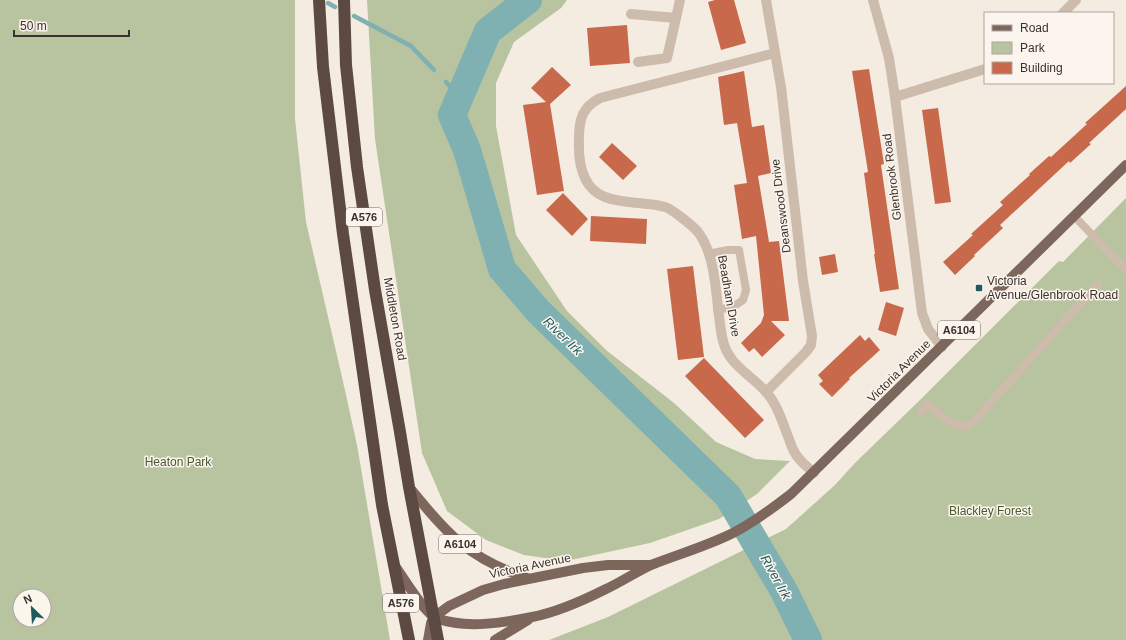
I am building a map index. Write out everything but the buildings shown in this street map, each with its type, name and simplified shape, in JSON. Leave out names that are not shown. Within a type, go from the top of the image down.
[{"type":"highway","name":"A576","points":[[319,0],[323,67],[340,212],[382,505],[409,640]]},
{"type":"highway","name":"Middleton Road","points":[[344,0],[346,65],[356,167],[375,290],[409,487],[438,640]]},
{"type":"main road","name":"Victoria Avenue","points":[[434,617],[449,622],[483,624],[533,617],[564,607],[605,589],[651,565],[705,546],[734,533],[762,515],[791,494],[814,473],[1126,165]]},
{"type":"main road","name":"A6104","points":[[409,487],[440,525],[464,547],[493,565],[528,578]]},
{"type":"main road","name":"Victoria Avenue","points":[[434,617],[449,606],[484,590],[528,578],[608,564],[651,565]]},
{"type":"main road","points":[[394,566],[419,600],[434,617],[431,623],[428,640]]},
{"type":"main road","name":"A6104","points":[[495,640],[533,617]]},
{"type":"street","points":[[638,62],[667,58],[680,0]]},
{"type":"street","name":"Deanswood Drive","points":[[766,0],[781,87],[803,281],[812,336],[811,345],[806,352],[766,392]]},
{"type":"street","name":"Glenbrook Road","points":[[873,0],[888,58],[895,97],[922,313],[928,329],[942,347]]},
{"type":"street","points":[[1064,12],[1076,0]]},
{"type":"street","points":[[631,14],[676,18]]},
{"type":"street","name":"Beadham Drive","points":[[775,53],[615,93],[592,102],[586,107],[583,114],[579,133],[578,157],[582,173],[589,185],[597,193],[605,197],[628,202],[666,207],[685,220],[698,232],[706,246],[714,278],[717,310],[723,342],[728,354],[741,370],[766,392],[773,402],[795,453],[814,473]]},
{"type":"street","points":[[895,97],[984,69]]},
{"type":"lane","points":[[1074,216],[1124,266]]},
{"type":"lane","points":[[708,254],[728,250],[739,250],[746,290],[743,300],[733,308],[717,310]]},
{"type":"lane","points":[[922,412],[926,402],[947,420],[962,427],[976,419],[1098,284]]},
{"type":"green space","name":"Heaton Park","points":[[0,0],[295,0],[295,119],[306,222],[357,445],[390,640],[0,640]]},
{"type":"green space","points":[[367,0],[567,0],[561,8],[514,42],[496,83],[496,126],[516,235],[567,311],[606,350],[674,403],[716,442],[755,459],[790,461],[757,494],[719,519],[650,543],[566,561],[524,555],[486,540],[447,511],[422,453],[375,139]]},
{"type":"green space","name":"Blackley Forest","points":[[1126,198],[1126,640],[549,640],[608,617],[786,529],[835,485],[854,464],[1059,261],[1063,262]]},
{"type":"waterway","name":"River Irk","points":[[528,0],[488,31],[452,115],[467,150],[502,269],[538,311],[728,496],[784,591],[808,640]]},
{"type":"waterway","points":[[328,3],[335,7]]},
{"type":"waterway","points":[[354,16],[411,46],[434,70]]},
{"type":"waterway","points":[[446,82],[460,97]]},
{"type":"place","name":"Victoria Avenue/Glenbrook Road","points":[[979,288]]}]
